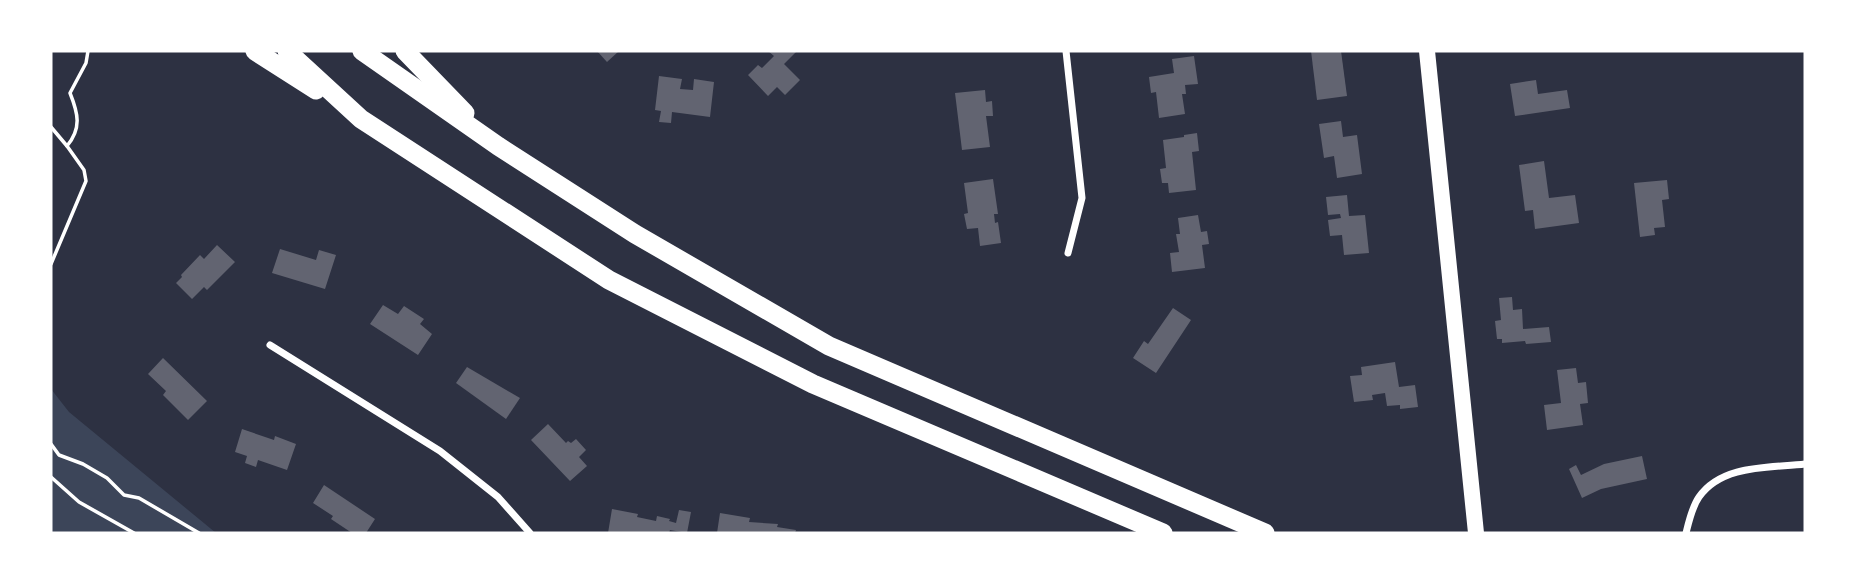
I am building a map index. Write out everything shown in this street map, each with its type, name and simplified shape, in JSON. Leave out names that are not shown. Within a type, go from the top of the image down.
[{"type":"highway","points":[[255,51],[609,280],[813,384],[1163,533]]},
{"type":"highway","points":[[287,51],[361,119]]},
{"type":"highway","points":[[362,51],[498,146],[635,234],[829,345],[1265,533]]},
{"type":"highway","points":[[405,51],[498,146]]},
{"type":"main road","points":[[1427,51],[1476,533]]},
{"type":"street","points":[[1066,51],[1082,198],[1069,253]]},
{"type":"street","points":[[270,345],[440,451],[498,497],[530,533]]},
{"type":"street","points":[[1686,533],[1698,498],[1719,479],[1737,472],[1805,464]]},
{"type":"path","points":[[67,146],[74,138],[79,114],[70,93],[86,63],[88,51]]},
{"type":"path","points":[[51,128],[84,170],[86,181],[51,264]]},
{"type":"path","points":[[51,444],[59,454],[107,478],[124,495],[139,498],[199,533]]},
{"type":"path","points":[[51,477],[79,502],[134,533]]},
{"type":"shaded area","points":[[51,389],[69,412],[216,533],[51,533]]},
{"type":"building","points":[[597,51],[619,51],[607,62]]},
{"type":"building","points":[[768,51],[797,51],[784,64],[800,80],[785,95],[777,87],[768,96],[748,75],[758,65],[762,68],[774,56]]},
{"type":"building","points":[[1311,51],[1341,51],[1347,96],[1317,100]]},
{"type":"building","points":[[1194,56],[1198,84],[1185,85],[1186,94],[1182,94],[1185,114],[1159,118],[1156,92],[1151,93],[1149,77],[1174,73],[1172,59]]},
{"type":"building","points":[[659,76],[682,79],[680,89],[693,90],[694,79],[714,82],[710,117],[672,112],[671,123],[659,122],[661,111],[655,110]]},
{"type":"building","points":[[1536,80],[1538,94],[1567,90],[1570,108],[1515,116],[1510,84]]},
{"type":"building","points":[[985,90],[986,102],[992,101],[993,116],[986,116],[990,147],[962,150],[955,93]]},
{"type":"building","points":[[1341,121],[1343,137],[1357,135],[1362,174],[1337,178],[1334,156],[1324,158],[1319,124]]},
{"type":"building","points":[[1197,133],[1199,151],[1192,152],[1196,190],[1169,193],[1168,183],[1162,183],[1160,169],[1166,168],[1163,140]]},
{"type":"building","points":[[1544,161],[1549,198],[1575,195],[1579,223],[1535,229],[1533,210],[1525,211],[1519,165]]},
{"type":"building","points":[[993,179],[998,214],[994,214],[995,223],[998,222],[1001,243],[980,246],[978,228],[967,229],[964,183]]},
{"type":"building","points":[[1667,180],[1669,199],[1662,200],[1665,227],[1654,228],[1655,235],[1640,237],[1634,183]]},
{"type":"building","points":[[1347,195],[1349,216],[1365,215],[1369,253],[1344,255],[1342,235],[1330,236],[1328,220],[1341,218],[1340,214],[1328,215],[1326,197]]},
{"type":"building","points":[[1198,215],[1201,232],[1207,231],[1209,244],[1202,245],[1205,268],[1172,272],[1170,253],[1179,252],[1176,234],[1180,234],[1178,218]]},
{"type":"building","points":[[217,245],[235,262],[207,290],[204,287],[192,299],[176,283],[200,255],[204,259]]},
{"type":"building","points":[[280,249],[316,260],[319,250],[336,255],[325,289],[272,273]]},
{"type":"building","points":[[1512,297],[1513,310],[1522,309],[1523,329],[1549,327],[1551,342],[1502,343],[1502,339],[1497,339],[1495,321],[1501,320],[1499,298]]},
{"type":"building","points":[[383,305],[398,314],[404,306],[424,319],[420,324],[432,334],[418,355],[370,324]]},
{"type":"building","points":[[1173,308],[1191,320],[1156,373],[1133,358],[1144,341],[1148,344]]},
{"type":"building","points":[[163,358],[207,401],[188,420],[163,395],[166,391],[148,374]]},
{"type":"building","points":[[1395,362],[1399,387],[1415,385],[1418,407],[1400,409],[1400,405],[1387,406],[1385,393],[1372,395],[1373,400],[1354,402],[1350,376],[1362,375],[1361,367]]},
{"type":"building","points":[[467,367],[520,398],[506,419],[456,383]]},
{"type":"building","points":[[1576,368],[1578,383],[1586,382],[1588,403],[1580,404],[1583,425],[1547,430],[1544,405],[1561,403],[1557,370]]},
{"type":"building","points":[[548,424],[566,443],[576,439],[586,450],[579,457],[587,466],[570,481],[531,440]]},
{"type":"building","points":[[242,429],[296,444],[287,470],[258,460],[256,467],[245,463],[247,456],[235,452]]},
{"type":"building","points":[[1642,456],[1647,479],[1601,489],[1582,498],[1569,469],[1576,465],[1581,475],[1604,464]]},
{"type":"building","points":[[324,485],[375,519],[366,533],[352,533],[313,503]]},
{"type":"building","points":[[612,509],[656,521],[657,516],[676,523],[679,510],[691,512],[687,533],[670,530],[669,533],[608,533]]},
{"type":"building","points":[[720,513],[750,518],[749,522],[778,524],[777,527],[796,530],[795,533],[717,533]]}]
